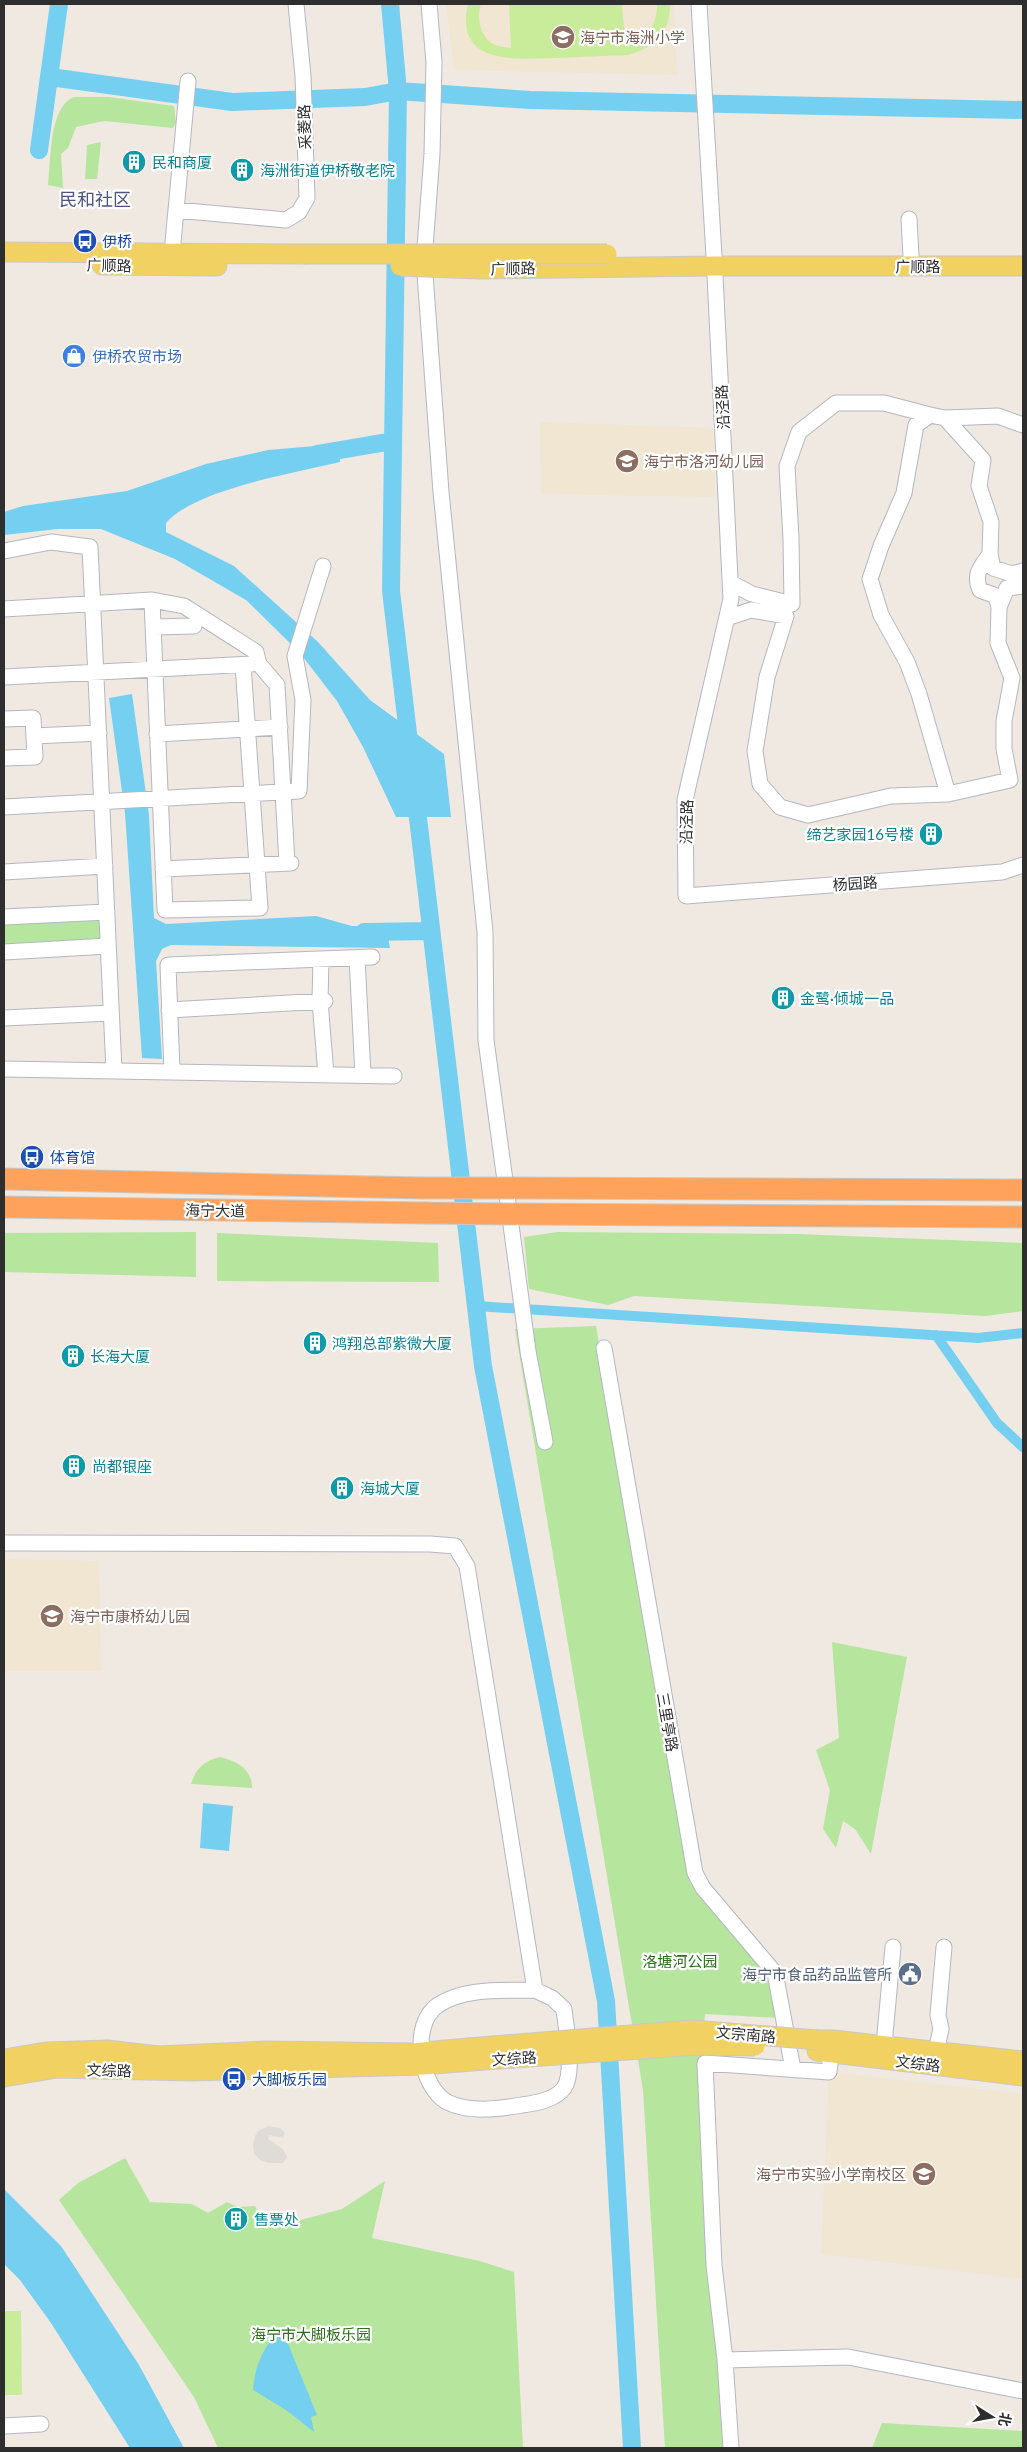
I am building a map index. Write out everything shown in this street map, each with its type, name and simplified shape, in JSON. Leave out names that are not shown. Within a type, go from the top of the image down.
[{"type":"highway","name":"海宁大道","points":[[4,1179],[422,1188],[1023,1190]]},
{"type":"highway","name":"海宁大道","points":[[4,1207],[517,1214],[1023,1217]]},
{"type":"main road","name":"广顺路","points":[[4,252],[172,253],[480,269],[715,261],[1023,255]]},
{"type":"main road","name":"广顺路","points":[[4,263],[174,267],[303,259],[607,254],[715,261],[1023,266]]},
{"type":"main road","name":"文宗南路","points":[[422,2058],[692,2030],[825,2046],[884,2046],[1023,2062]]},
{"type":"main road","name":"文综路","points":[[825,2046],[1023,2076]]},
{"type":"main road","points":[[4,2059],[46,2052],[107,2050],[158,2056],[265,2051],[422,2058]]},
{"type":"main road","name":"文综路","points":[[4,2077],[57,2068],[192,2071],[422,2058]]},
{"type":"street","name":"采菱路","points":[[176,210],[286,220],[300,212],[307,198],[303,76],[296,4]]},
{"type":"street","points":[[428,4],[434,62],[424,261],[440,482],[485,932],[486,1040],[525,1330],[545,1442]]},
{"type":"street","name":"沿泾路","points":[[686,896],[685,800],[731,599],[715,261],[699,4]]},
{"type":"street","points":[[172,253],[188,81]]},
{"type":"street","points":[[909,219],[911,256]]},
{"type":"street","points":[[731,583],[752,594],[792,604],[787,466],[798,432],[836,403],[884,403],[937,416],[998,416],[1023,425]]},
{"type":"street","points":[[937,416],[984,460],[979,486],[991,522],[990,554],[993,568],[1012,574],[1023,571]]},
{"type":"street","points":[[937,416],[916,425],[904,494],[881,546],[870,579],[881,614],[907,662],[919,694],[948,794]]},
{"type":"street","points":[[4,552],[51,542],[90,547],[99,733],[107,801],[105,866],[114,1071]]},
{"type":"street","points":[[990,554],[979,568],[976,581],[980,590],[996,596],[999,606],[998,643],[1012,678],[1004,721],[1004,749],[1010,780]]},
{"type":"street","points":[[4,807],[299,791],[303,700],[295,656],[324,566]]},
{"type":"street","points":[[999,606],[1007,588],[1023,586]]},
{"type":"street","points":[[152,600],[165,910],[260,908],[243,665]]},
{"type":"street","points":[[4,609],[152,600],[184,606],[256,652],[259,664],[277,685],[289,863],[162,869]]},
{"type":"street","points":[[727,618],[751,610],[786,616],[767,677],[755,751],[760,784],[780,807],[808,816],[891,796],[948,794],[1010,780],[1023,772]]},
{"type":"street","points":[[153,627],[194,626]]},
{"type":"street","points":[[4,677],[259,664]]},
{"type":"street","points":[[4,719],[33,718],[35,757],[4,758]]},
{"type":"street","points":[[157,734],[280,727]]},
{"type":"street","points":[[34,736],[99,733]]},
{"type":"street","name":"杨园路","points":[[686,896],[1002,872],[1023,865]]},
{"type":"street","points":[[4,872],[105,866]]},
{"type":"street","points":[[4,917],[107,912]]},
{"type":"street","points":[[4,952],[108,946]]},
{"type":"street","points":[[172,1072],[168,965],[372,957]]},
{"type":"street","points":[[357,958],[363,1075]]},
{"type":"street","points":[[321,959],[326,1074]]},
{"type":"street","points":[[170,1010],[323,1001]]},
{"type":"street","points":[[4,1018],[111,1013]]},
{"type":"street","points":[[4,1069],[394,1076]]},
{"type":"street","name":"三里亭路","points":[[604,1348],[695,1874],[703,1888],[775,1973],[793,2069]]},
{"type":"street","points":[[4,1543],[430,1544],[455,1546],[468,1566],[535,1990]]},
{"type":"street","points":[[884,2046],[893,1947]]},
{"type":"street","points":[[936,2052],[941,2029],[938,2015],[944,1947]]},
{"type":"street","points":[[535,1990],[552,1998],[564,2009],[570,2071],[564,2088],[545,2101],[518,2106],[480,2109],[462,2107],[446,2101],[431,2088],[422,2058],[421,2036],[425,2024],[436,2006],[455,1997],[478,1992],[535,1990]]},
{"type":"street","points":[[731,2448],[725,2360],[714,2265],[705,2064],[829,2072],[825,2046]]},
{"type":"street","points":[[725,2360],[848,2357],[1023,2391]]},
{"type":"street","points":[[4,2426],[41,2424]]},
{"type":"shaded area","name":"海宁市海洲小学","points":[[446,4],[674,4],[677,75],[454,70]]},
{"type":"shaded area","name":"海宁市洛河幼儿园","points":[[540,422],[713,428],[715,497],[541,494]]},
{"type":"shaded area","name":"海宁市康桥幼儿园","points":[[4,1559],[99,1561],[101,1671],[4,1671]]},
{"type":"shaded area","name":"海宁市实验小学南校区","points":[[829,2072],[1023,2094],[1023,2279],[821,2254]]},
{"type":"shaded area","points":[[268,2126],[280,2128],[285,2132],[283,2138],[269,2135],[268,2139],[283,2149],[287,2157],[283,2163],[269,2163],[260,2160],[254,2154],[253,2144],[255,2136],[258,2131]]},
{"type":"green space","points":[[468,4],[481,4],[479,21],[486,38],[495,45],[511,48],[509,4],[622,4],[625,42],[639,39],[645,35],[653,25],[657,4],[670,4],[670,14],[664,31],[653,43],[628,55],[522,59],[491,54],[479,48],[470,38],[466,24]]},
{"type":"green space","points":[[74,97],[109,97],[174,106],[176,123],[173,128],[104,121],[76,127],[68,148],[61,154],[63,188],[48,185],[51,149],[56,122],[66,102]]},
{"type":"green space","points":[[101,142],[97,179],[85,179],[87,145]]},
{"type":"green space","points":[[103,915],[103,942],[4,947],[4,920]]},
{"type":"green space","points":[[196,1232],[196,1277],[4,1272],[4,1233]]},
{"type":"green space","points":[[558,1232],[797,1234],[1023,1243],[1023,1311],[985,1316],[634,1296],[608,1305],[529,1289],[524,1237]]},
{"type":"green space","points":[[217,1233],[438,1243],[439,1282],[217,1281]]},
{"type":"green space","name":"洛塘河公园","points":[[596,1326],[690,1883],[769,1975],[779,2018],[705,2014],[701,2066],[726,2448],[665,2448],[643,2090],[515,1329]]},
{"type":"green space","points":[[832,1642],[907,1657],[871,1854],[855,1829],[843,1821],[836,1848],[823,1829],[830,1790],[816,1750],[839,1738]]},
{"type":"green space","points":[[220,1757],[242,1767],[249,1776],[252,1788],[191,1784],[201,1766]]},
{"type":"green space","name":"海宁市大脚板乐园","points":[[125,2158],[150,2202],[192,2204],[208,2213],[227,2202],[238,2207],[255,2206],[261,2217],[293,2222],[342,2209],[385,2181],[372,2238],[480,2261],[514,2272],[523,2448],[218,2448],[194,2397],[59,2200],[78,2183]]},
{"type":"green space","points":[[4,2311],[21,2311],[22,2395],[4,2395]]},
{"type":"green space","points":[[882,2423],[1023,2431],[1023,2448],[872,2448]]},
{"type":"water","points":[[339,444],[340,462],[247,484],[199,501],[180,511],[166,523],[166,532],[234,566],[318,642],[370,700],[444,754],[451,817],[396,817],[363,747],[337,701],[300,653],[246,600],[175,559],[101,529],[58,529],[4,535],[4,512],[23,506],[127,491],[206,464],[268,450]]},
{"type":"water","points":[[132,694],[149,815],[154,918],[166,924],[316,916],[352,926],[386,927],[390,948],[171,945],[162,949],[156,961],[162,1059],[142,1058],[125,813],[109,698]]},
{"type":"water","points":[[203,1803],[233,1806],[229,1851],[200,1848]]},
{"type":"water","points":[[4,2189],[61,2246],[139,2365],[184,2448],[130,2448],[51,2323],[20,2280],[4,2264]]},
{"type":"water","points":[[282,2329],[317,2415],[311,2417],[314,2432],[286,2410],[253,2390],[261,2356],[275,2335]]},
{"type":"waterway","points":[[39,150],[59,4]]},
{"type":"waterway","points":[[390,4],[398,91],[391,591],[410,750]]},
{"type":"waterway","points":[[50,77],[232,102],[365,97],[398,91],[530,100],[1023,110]]},
{"type":"waterway","points":[[317,454],[393,441]]},
{"type":"waterway","points":[[415,793],[483,1366],[606,2001],[632,2448]]},
{"type":"waterway","points":[[364,932],[431,931]]},
{"type":"waterway","points":[[476,1306],[978,1338],[1023,1333]]},
{"type":"waterway","points":[[936,1335],[997,1423],[1023,1447]]},
{"type":"place","name":"海宁市海洲小学","points":[[563,37]]},
{"type":"place","name":"民和商厦","points":[[134,162]]},
{"type":"place","name":"海洲街道伊桥敬老院","points":[[242,170]]},
{"type":"place","name":"伊桥","points":[[85,241]]},
{"type":"place","name":"伊桥农贸市场","points":[[74,356]]},
{"type":"place","name":"海宁市洛河幼儿园","points":[[627,461]]},
{"type":"place","name":"缔艺家园16号楼","points":[[931,834]]},
{"type":"place","name":"金鹭·倾城一品","points":[[783,998]]},
{"type":"place","name":"体育馆","points":[[32,1157]]},
{"type":"place","name":"鸿翔总部紫微大厦","points":[[315,1343]]},
{"type":"place","name":"长海大厦","points":[[73,1356]]},
{"type":"place","name":"尚都银座","points":[[74,1466]]},
{"type":"place","name":"海城大厦","points":[[342,1488]]},
{"type":"place","name":"海宁市康桥幼儿园","points":[[52,1616]]},
{"type":"place","name":"海宁市食品药品监管所","points":[[910,1974]]},
{"type":"place","name":"大脚板乐园","points":[[234,2079]]},
{"type":"place","name":"海宁市实验小学南校区","points":[[924,2174]]},
{"type":"place","name":"售票处","points":[[236,2219]]},
{"type":"district","name":"民和社区","points":[[95,199]]}]
